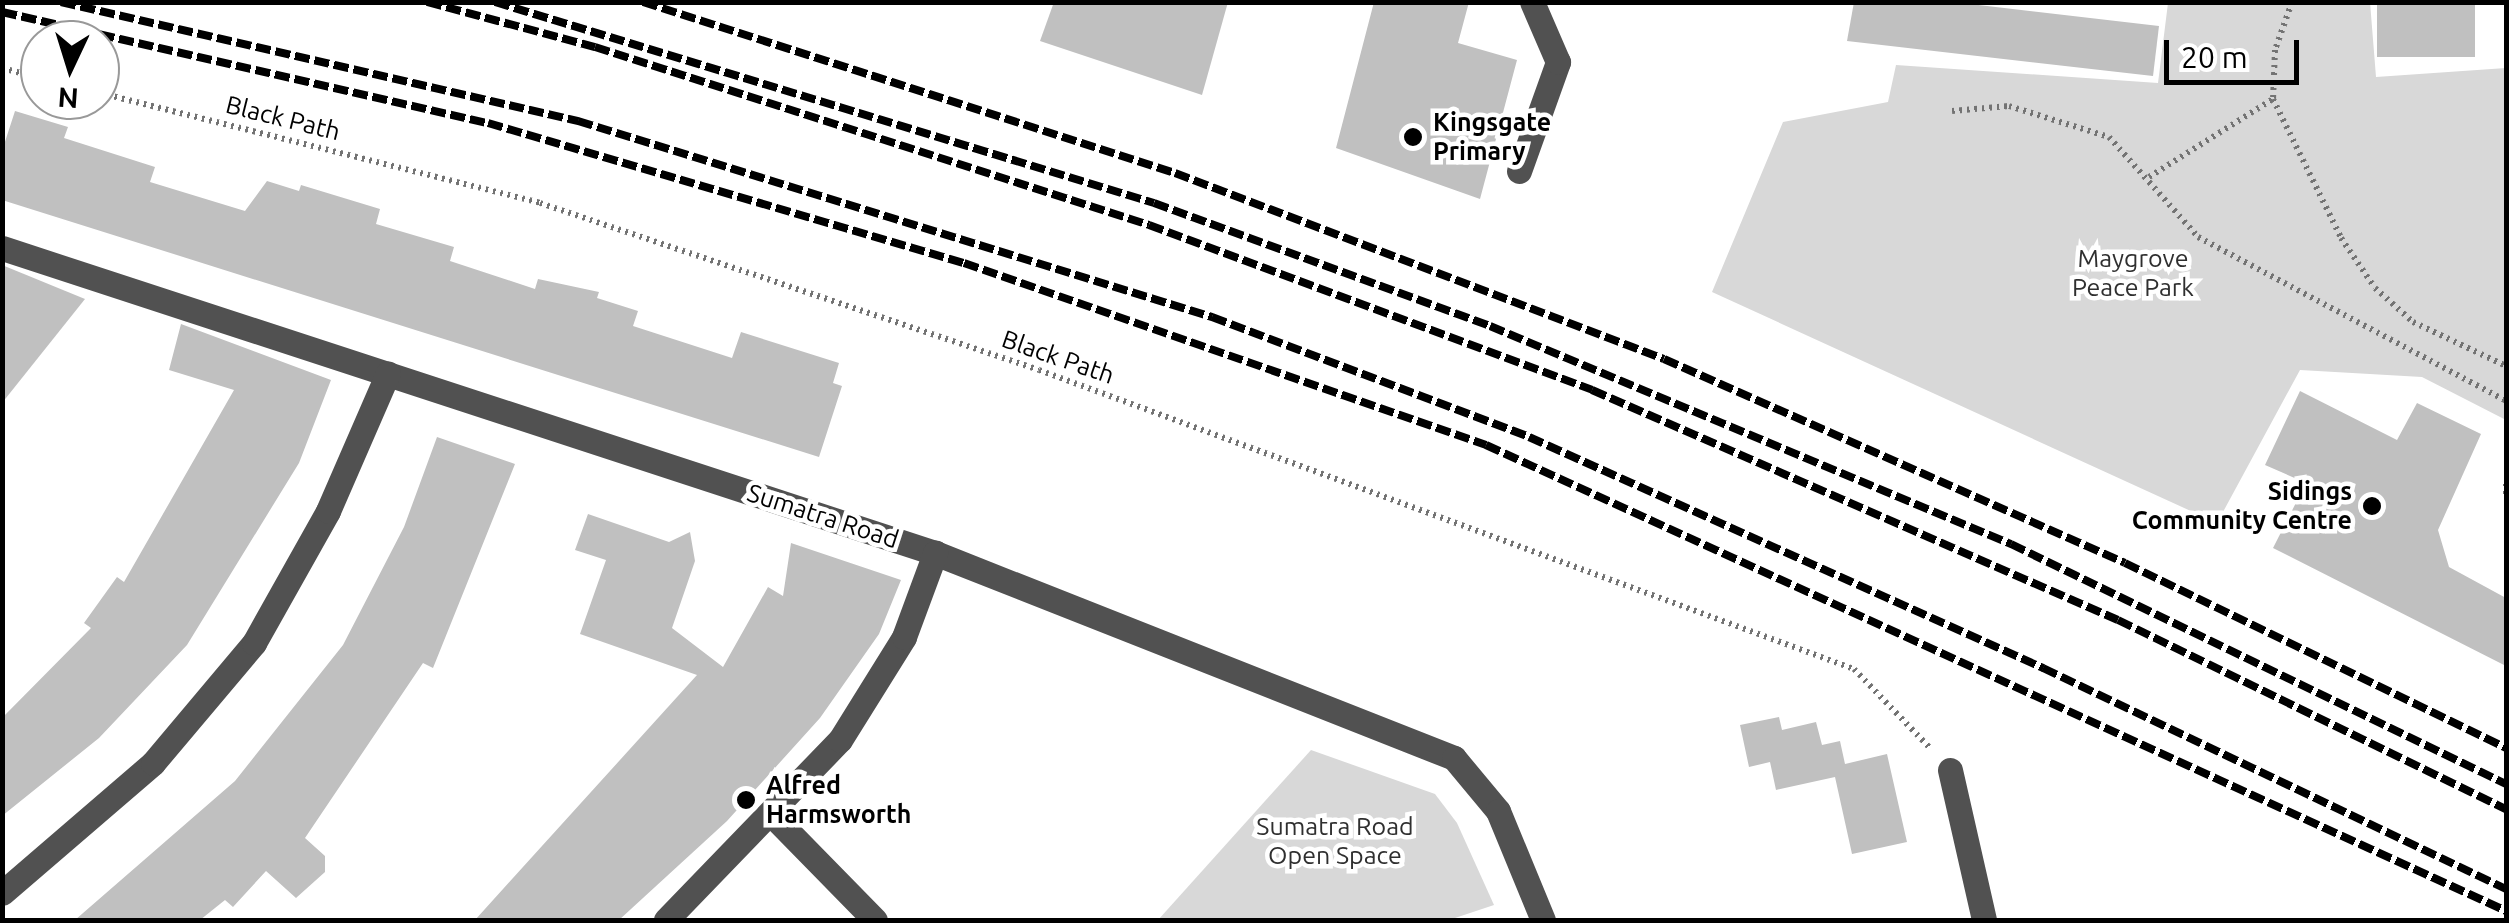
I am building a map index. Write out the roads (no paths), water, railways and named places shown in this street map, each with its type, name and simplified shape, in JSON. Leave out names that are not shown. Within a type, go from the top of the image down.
[{"type":"street","points":[[1518,171],[1558,62],[1532,2]]},
{"type":"street","name":"Sumatra Road","points":[[2,248],[935,553],[1454,758],[1498,810],[1543,920]]},
{"type":"street","points":[[2,894],[153,764],[254,643],[328,512],[388,373]]},
{"type":"street","points":[[666,920],[772,815],[875,691],[935,553]]},
{"type":"street","points":[[1950,770],[1984,920]]},
{"type":"street","points":[[772,815],[874,920]]},
{"type":"railway","points":[[61,2],[578,121],[1212,317],[1529,437],[2043,668],[2506,889]]},
{"type":"railway","points":[[427,2],[595,47],[1149,225],[1592,390],[2118,620],[2506,809]]},
{"type":"railway","points":[[495,2],[1154,203],[1490,326],[2011,544],[2506,784]]},
{"type":"railway","points":[[643,2],[1175,173],[1664,359],[2125,563],[2506,748]]},
{"type":"railway","points":[[2,12],[488,123],[964,263],[1486,445],[2506,911]]},
{"type":"place","name":"Kingsgate Primary","points":[[1413,137]]},
{"type":"place","name":"Sidings Community Centre","points":[[2372,506]]},
{"type":"place","name":"Alfred Harmsworth","points":[[746,800]]},
{"type":"park label","name":"Maygrove Peace Park","points":[[2133,274]]},
{"type":"park label","name":"Sumatra Road Open Space","points":[[1335,842]]}]
